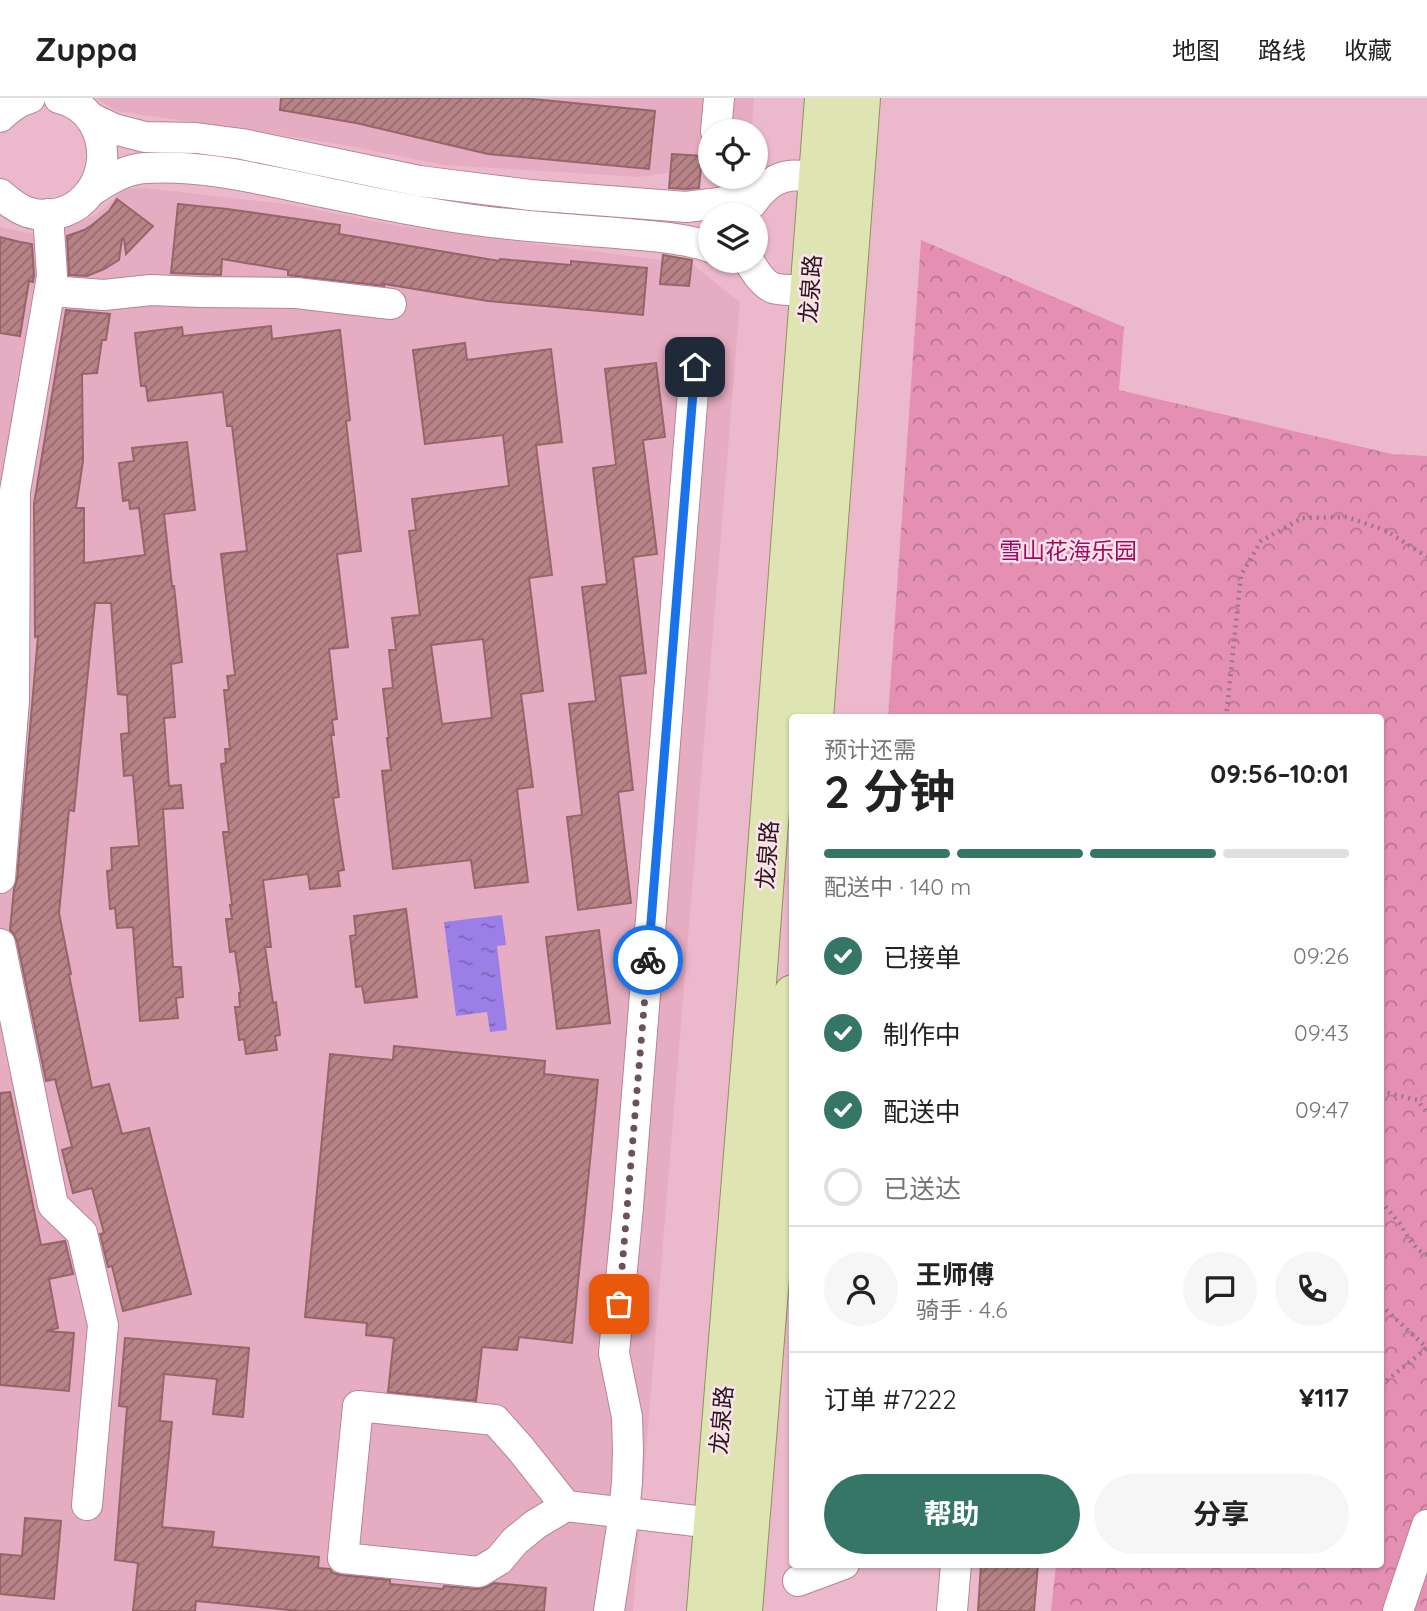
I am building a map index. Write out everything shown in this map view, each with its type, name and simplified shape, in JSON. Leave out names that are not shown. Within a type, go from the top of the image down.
[{"type":"main road","name":"龙泉路","points":[[706,1611],[824,98]]},
{"type":"main road","name":"龙泉路","points":[[814,714],[861,98]]},
{"type":"main road","name":"龙泉路","points":[[743,1611],[789,1043]]},
{"type":"street","points":[[0,117],[20,101],[30,98]]},
{"type":"street","points":[[59,98],[80,107],[91,118],[99,132],[103,163],[93,190]]},
{"type":"street","points":[[717,119],[719,98]]},
{"type":"street","points":[[91,118],[114,129],[145,137],[196,138],[242,144],[419,181],[530,195],[686,207],[711,191],[742,197],[764,189]]},
{"type":"street","points":[[0,194],[12,205],[26,212],[48,214],[70,208],[109,179],[136,170],[192,169],[237,174],[425,213],[698,243]]},
{"type":"street","points":[[768,186],[775,180],[789,176],[818,178]]},
{"type":"street","points":[[753,203],[764,189]]},
{"type":"street","points":[[0,878],[14,700],[15,491],[52,276],[48,214]]},
{"type":"street","points":[[756,273],[773,288],[810,290]]},
{"type":"street","points":[[50,291],[104,295],[151,290],[296,293],[391,304]]},
{"type":"street","points":[[609,1611],[628,1482],[627,1428],[614,1353],[695,367]]},
{"type":"street","points":[[0,944],[53,1205],[82,1233],[103,1325],[87,1505]]},
{"type":"street","points":[[566,1506],[495,1420],[358,1406],[343,1558],[479,1572],[499,1560],[515,1541],[536,1524],[566,1506],[713,1524]]},
{"type":"street","points":[[1398,1611],[1427,1525]]},
{"type":"street","points":[[798,1581],[833,1568]]},
{"type":"street","points":[[953,1611],[956,1568]]},
{"type":"path","points":[[1226,714],[1241,575],[1261,541],[1302,518],[1347,517],[1387,531],[1427,557]]},
{"type":"path","points":[[1384,1092],[1417,1100],[1427,1113]]},
{"type":"path","points":[[1384,1205],[1409,1240],[1427,1255]]},
{"type":"path","points":[[1384,1308],[1427,1348],[1384,1383]]},
{"type":"shaded area","points":[[96,98],[754,98],[752,119],[698,119],[698,168],[640,177],[443,165],[349,146],[116,111]]},
{"type":"shaded area","points":[[146,188],[292,205],[399,226],[692,264],[698,269],[698,273],[703,273],[740,302],[633,1611],[0,1611],[0,227],[29,233],[65,229],[97,214],[122,189]]},
{"type":"green space","name":"雪山花海乐园","points":[[921,240],[1124,327],[1119,390],[1392,454],[1427,456],[1427,1611],[1051,1611],[1056,1568],[1384,1568],[1384,714],[888,714]]},
{"type":"water","points":[[502,915],[506,945],[497,946],[507,1030],[490,1032],[487,1012],[456,1016],[444,922]]},
{"type":"building","points":[[281,98],[522,98],[655,111],[649,169],[488,154],[356,123],[280,110]]},
{"type":"building","points":[[672,154],[698,156],[698,188],[669,188]]},
{"type":"building","points":[[117,199],[153,226],[126,254],[122,239],[119,260],[104,269],[87,276],[69,275],[67,236],[92,225],[109,211]]},
{"type":"building","points":[[178,204],[340,225],[339,234],[499,261],[571,265],[571,261],[647,268],[643,315],[488,301],[384,284],[288,275],[288,270],[222,259],[221,275],[171,273]]},
{"type":"building","points":[[0,237],[32,244],[34,275],[33,282],[29,281],[20,336],[0,333]]},
{"type":"building","points":[[663,255],[692,260],[689,286],[660,284]]},
{"type":"building","points":[[66,310],[110,314],[106,340],[102,340],[97,373],[82,374],[83,461],[76,508],[84,508],[84,563],[145,555],[139,508],[130,509],[129,500],[123,501],[119,463],[134,461],[132,448],[187,442],[195,510],[164,514],[182,662],[171,664],[175,717],[164,718],[169,786],[181,785],[183,808],[163,809],[173,967],[181,967],[183,997],[176,998],[178,1018],[140,1021],[133,927],[117,928],[115,908],[110,909],[107,871],[112,870],[111,848],[139,846],[133,775],[124,776],[121,734],[129,733],[127,695],[118,694],[111,603],[95,603],[74,811],[69,810],[59,913],[92,1088],[109,1084],[122,1134],[149,1128],[191,1294],[123,1311],[112,1266],[108,1267],[100,1234],[104,1233],[92,1188],[73,1193],[62,1150],[72,1147],[55,1079],[46,1081],[17,941],[10,930],[17,879],[38,636],[35,637],[34,504]]},
{"type":"building","points":[[271,326],[272,339],[340,330],[350,420],[346,421],[361,551],[337,554],[348,647],[329,649],[337,719],[332,720],[334,735],[331,735],[339,797],[333,798],[344,870],[338,871],[340,886],[310,889],[308,874],[263,880],[271,947],[265,947],[280,1035],[275,1036],[277,1050],[246,1054],[244,1039],[239,1040],[235,1007],[240,1007],[241,993],[235,951],[230,952],[226,919],[232,919],[232,905],[223,832],[229,832],[221,764],[226,763],[225,749],[230,749],[224,690],[229,690],[227,676],[235,675],[221,554],[247,551],[232,426],[227,426],[223,392],[148,401],[146,386],[141,386],[135,333],[182,327],[183,336]]},
{"type":"building","points":[[465,343],[467,360],[551,349],[562,442],[536,445],[552,575],[529,578],[543,691],[521,694],[533,787],[517,789],[528,882],[475,888],[471,860],[393,869],[382,771],[391,770],[383,689],[393,688],[389,650],[396,650],[392,618],[420,615],[409,531],[416,530],[412,499],[509,486],[503,435],[425,444],[413,350]],"holes":[[[483,639],[492,718],[442,724],[431,645]]]},
{"type":"building","points":[[656,363],[665,437],[643,440],[657,554],[633,557],[646,673],[620,676],[633,790],[618,792],[631,903],[578,910],[567,817],[582,815],[569,704],[596,701],[582,587],[607,584],[593,468],[616,465],[605,369]]},
{"type":"building","points":[[406,909],[417,997],[365,1003],[362,986],[356,987],[350,936],[356,935],[354,916]]},
{"type":"building","points":[[599,930],[610,1023],[557,1029],[546,937]]},
{"type":"building","points":[[394,1046],[545,1061],[544,1074],[598,1080],[572,1343],[519,1337],[517,1350],[482,1347],[476,1401],[388,1392],[394,1338],[366,1335],[367,1323],[305,1317],[330,1054],[393,1060]]},
{"type":"building","points":[[10,1092],[41,1245],[65,1241],[73,1274],[49,1279],[58,1328],[46,1331],[74,1333],[69,1391],[0,1385],[0,1093]]},
{"type":"building","points":[[125,1338],[249,1348],[243,1417],[213,1414],[217,1379],[164,1374],[160,1421],[172,1422],[162,1527],[214,1532],[212,1547],[319,1557],[318,1568],[330,1569],[341,1575],[390,1580],[390,1584],[477,1589],[494,1583],[546,1588],[544,1611],[300,1611],[196,1601],[195,1611],[133,1611],[138,1563],[115,1560],[127,1407],[119,1406]]},
{"type":"building","points":[[25,1518],[61,1521],[54,1599],[0,1594],[0,1554],[22,1556]]},
{"type":"building","points":[[981,1568],[1038,1568],[1034,1611],[978,1611]]},
{"type":"way so far","points":[[619,1304],[648,960]]},
{"type":"route","points":[[648,960],[695,367]]}]
